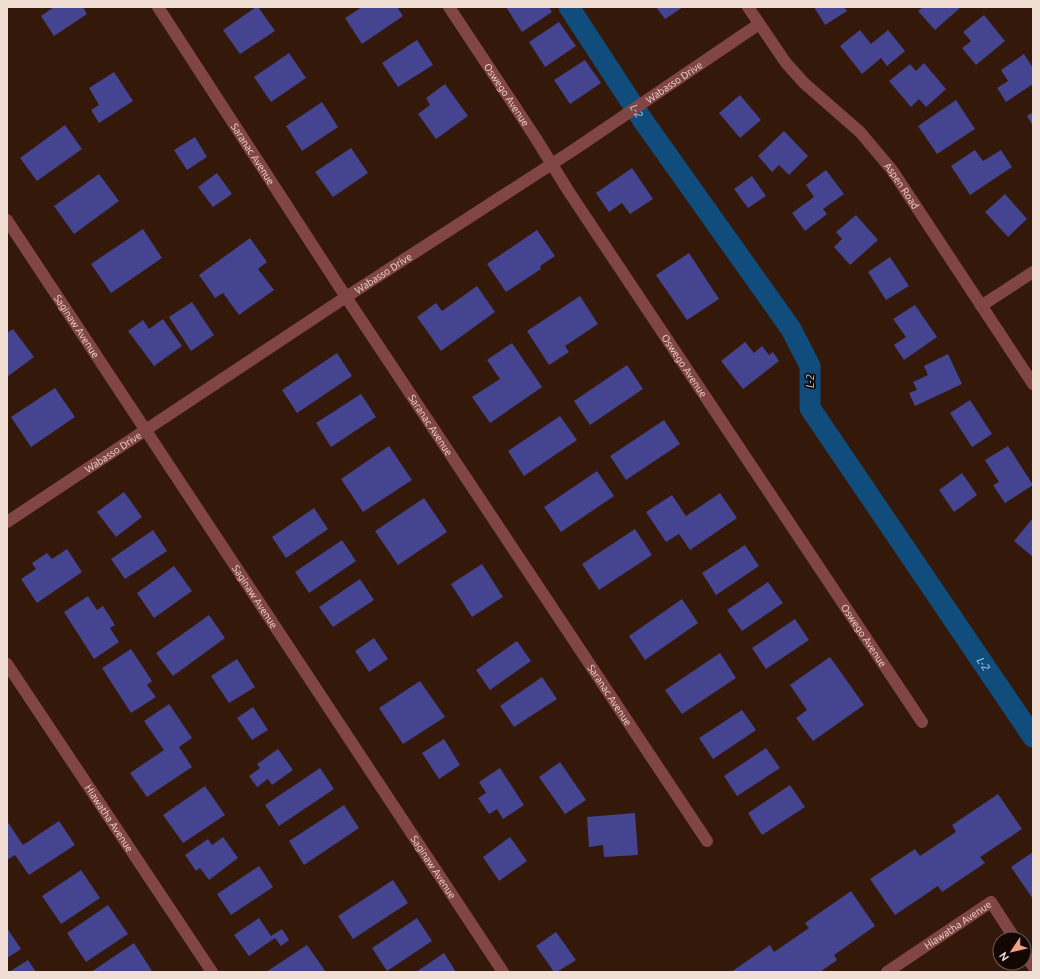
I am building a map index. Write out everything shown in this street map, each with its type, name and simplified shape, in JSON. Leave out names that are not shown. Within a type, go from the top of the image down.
[{"type":"street","name":"Saranac Avenue","points":[[158,7],[346,297],[707,842]]},
{"type":"street","name":"Oswego Avenue","points":[[449,7],[922,722]]},
{"type":"street","name":"Aspen Road","points":[[748,7],[786,63],[804,83],[860,132],[882,157],[1033,384]]},
{"type":"street","name":"Wabasso Drive","points":[[7,522],[346,297],[622,118],[759,24]]},
{"type":"street","name":"Saginaw Avenue","points":[[7,220],[503,972]]},
{"type":"street","points":[[981,306],[1033,272]]},
{"type":"street","name":"Hiawatha Avenue","points":[[7,664],[212,972]]},
{"type":"street","name":"Hiawatha Avenue","points":[[887,972],[991,902],[1010,931]]},
{"type":"building","points":[[54,7],[83,7],[87,14],[54,36],[41,16]]},
{"type":"building","points":[[258,7],[275,31],[240,54],[223,30]]},
{"type":"building","points":[[362,7],[397,7],[403,16],[362,44],[345,18]]},
{"type":"building","points":[[506,7],[549,7],[552,12],[522,32]]},
{"type":"building","points":[[656,7],[683,7],[665,19]]},
{"type":"building","points":[[814,7],[844,7],[847,11],[825,25]]},
{"type":"building","points":[[923,7],[961,7],[935,30],[918,11]]},
{"type":"building","points":[[984,15],[1005,41],[976,65],[962,48],[971,41],[963,32]]},
{"type":"building","points":[[559,22],[576,46],[545,67],[529,42]]},
{"type":"building","points":[[860,30],[871,44],[888,30],[905,51],[887,66],[881,58],[862,74],[840,46]]},
{"type":"building","points":[[417,40],[433,65],[398,87],[382,63]]},
{"type":"building","points":[[289,53],[306,78],[271,102],[254,77]]},
{"type":"building","points":[[1024,54],[1033,68],[1033,84],[1006,102],[997,88],[1008,81],[1001,70]]},
{"type":"building","points":[[585,60],[601,83],[570,104],[554,80]]},
{"type":"building","points":[[924,63],[946,89],[926,107],[919,99],[911,107],[889,81],[910,64],[916,71]]},
{"type":"building","points":[[114,72],[133,101],[99,123],[91,110],[99,105],[89,88]]},
{"type":"building","points":[[445,84],[468,116],[436,139],[418,114],[430,105],[426,98]]},
{"type":"building","points":[[740,95],[761,120],[740,138],[719,113]]},
{"type":"building","points":[[956,100],[975,129],[937,154],[918,126]]},
{"type":"building","points":[[322,102],[338,127],[302,151],[286,126]]},
{"type":"building","points":[[1033,112],[1033,126],[1027,116]]},
{"type":"building","points":[[65,125],[82,149],[37,181],[20,158]]},
{"type":"building","points":[[784,131],[808,156],[789,175],[779,165],[772,172],[758,156]]},
{"type":"building","points":[[195,137],[207,157],[187,170],[174,150]]},
{"type":"building","points":[[351,148],[368,173],[333,197],[315,172]]},
{"type":"building","points":[[975,150],[983,161],[1001,150],[1012,167],[970,195],[951,166]]},
{"type":"building","points":[[632,168],[653,199],[630,214],[622,203],[609,212],[596,193]]},
{"type":"building","points":[[826,170],[844,194],[823,209],[827,214],[805,231],[792,213],[814,197],[806,185]]},
{"type":"building","points":[[217,173],[232,194],[213,207],[198,187]]},
{"type":"building","points":[[99,174],[119,201],[74,234],[54,206]]},
{"type":"building","points":[[752,176],[766,196],[748,208],[734,189]]},
{"type":"building","points":[[1005,194],[1027,219],[1008,237],[985,212]]},
{"type":"building","points":[[856,215],[878,240],[850,265],[834,247],[842,239],[836,232]]},
{"type":"building","points":[[143,229],[162,258],[111,293],[91,264]]},
{"type":"building","points":[[537,230],[555,256],[540,266],[541,269],[506,292],[487,264]]},
{"type":"building","points":[[250,238],[267,262],[258,269],[274,290],[239,315],[223,293],[215,298],[199,275]]},
{"type":"building","points":[[689,253],[719,299],[687,320],[656,275]]},
{"type":"building","points":[[890,257],[909,286],[886,300],[868,272]]},
{"type":"building","points":[[477,286],[495,312],[441,351],[417,317],[436,303],[442,311]]},
{"type":"building","points":[[580,296],[598,324],[565,346],[569,352],[549,365],[527,331]]},
{"type":"building","points":[[192,302],[214,335],[191,351],[169,317]]},
{"type":"building","points":[[915,305],[937,337],[904,360],[894,345],[906,337],[893,319]]},
{"type":"building","points":[[163,319],[182,346],[154,366],[128,331],[143,320],[149,329]]},
{"type":"building","points":[[13,329],[34,357],[7,377],[7,333]]},
{"type":"building","points":[[745,342],[754,353],[762,346],[769,355],[773,352],[779,361],[743,389],[721,361]]},
{"type":"building","points":[[512,343],[542,387],[490,423],[472,397],[500,379],[487,360]]},
{"type":"building","points":[[337,353],[352,376],[297,413],[282,390]]},
{"type":"building","points":[[948,354],[962,384],[915,406],[909,393],[917,390],[913,382],[928,375],[924,366]]},
{"type":"building","points":[[627,365],[643,389],[590,425],[574,401]]},
{"type":"building","points":[[55,388],[75,417],[31,447],[11,417]]},
{"type":"building","points":[[361,394],[376,417],[331,447],[316,423]]},
{"type":"building","points":[[970,400],[992,434],[972,447],[950,413]]},
{"type":"building","points":[[560,416],[577,440],[524,476],[508,451]]},
{"type":"building","points":[[664,420],[680,444],[626,480],[610,456]]},
{"type":"building","points":[[389,446],[412,480],[363,512],[341,479]]},
{"type":"building","points":[[1008,446],[1033,485],[1005,503],[993,485],[999,482],[985,460]]},
{"type":"building","points":[[597,471],[614,496],[561,532],[544,507]]},
{"type":"building","points":[[962,473],[977,495],[954,512],[939,490]]},
{"type":"building","points":[[124,492],[142,517],[116,537],[97,512]]},
{"type":"building","points":[[720,493],[737,518],[690,550],[679,534],[666,542],[646,512],[672,495],[686,516]]},
{"type":"building","points":[[424,498],[447,532],[398,565],[375,531]]},
{"type":"building","points":[[314,508],[328,529],[286,558],[272,537]]},
{"type":"building","points":[[1033,518],[1033,557],[1014,541]]},
{"type":"building","points":[[635,529],[652,555],[599,590],[582,564]]},
{"type":"building","points":[[153,530],[167,551],[125,579],[111,559]]},
{"type":"building","points":[[342,540],[356,561],[309,593],[295,572]]},
{"type":"building","points":[[745,545],[759,566],[716,595],[702,573]]},
{"type":"building","points":[[67,549],[82,572],[37,603],[21,579],[36,569],[32,563],[47,553],[52,559]]},
{"type":"building","points":[[482,564],[503,597],[472,617],[451,584]]},
{"type":"building","points":[[174,566],[192,591],[154,618],[137,593]]},
{"type":"building","points":[[360,579],[374,600],[333,627],[319,607]]},
{"type":"building","points":[[768,582],[783,603],[742,631],[727,610]]},
{"type":"building","points":[[88,596],[97,610],[103,606],[115,625],[110,628],[119,642],[94,659],[64,612]]},
{"type":"building","points":[[682,599],[698,623],[645,660],[629,636]]},
{"type":"building","points":[[209,615],[225,638],[173,676],[156,653]]},
{"type":"building","points":[[795,619],[809,640],[766,669],[752,648]]},
{"type":"building","points":[[374,638],[388,659],[369,672],[355,651]]},
{"type":"building","points":[[517,641],[531,661],[490,690],[476,670]]},
{"type":"building","points":[[131,649],[152,681],[147,685],[156,697],[131,713],[102,668]]},
{"type":"building","points":[[720,653],[736,678],[682,714],[665,690]]},
{"type":"building","points":[[830,657],[864,705],[813,741],[796,718],[807,710],[790,685]]},
{"type":"building","points":[[237,659],[255,687],[229,703],[211,676]]},
{"type":"building","points":[[542,677],[557,699],[514,727],[500,706]]},
{"type":"building","points":[[420,681],[445,717],[403,744],[379,708]]},
{"type":"building","points":[[169,704],[192,738],[179,747],[192,767],[147,797],[130,773],[164,750],[144,721]]},
{"type":"building","points":[[253,707],[268,730],[252,740],[237,718]]},
{"type":"building","points":[[742,710],[756,730],[713,759],[699,738]]},
{"type":"building","points":[[444,739],[460,765],[439,779],[422,753]]},
{"type":"building","points":[[766,748],[780,768],[737,796],[724,776]]},
{"type":"building","points":[[278,749],[293,770],[272,785],[268,779],[257,787],[249,776],[260,768],[257,764]]},
{"type":"building","points":[[560,762],[586,800],[565,814],[539,777]]},
{"type":"building","points":[[320,768],[334,789],[279,826],[265,805]]},
{"type":"building","points":[[500,768],[524,805],[503,819],[497,809],[489,814],[478,798],[486,793],[479,782]]},
{"type":"building","points":[[790,785],[805,807],[762,835],[748,813]]},
{"type":"building","points":[[205,786],[225,815],[183,843],[163,815]]},
{"type":"building","points":[[998,794],[1022,829],[980,857],[985,863],[942,892],[938,886],[895,915],[870,879],[915,849],[920,856],[956,832],[952,825]]},
{"type":"building","points":[[344,805],[359,828],[304,865],[289,841]]},
{"type":"building","points":[[635,813],[638,855],[604,857],[603,845],[589,847],[587,817]]},
{"type":"building","points":[[7,821],[23,845],[59,821],[75,845],[29,875],[15,855],[7,860]]},
{"type":"building","points":[[223,837],[238,858],[209,880],[200,868],[196,871],[185,855],[208,839],[212,845]]},
{"type":"building","points":[[510,837],[527,861],[499,881],[483,857]]},
{"type":"building","points":[[1033,852],[1033,899],[1011,867]]},
{"type":"building","points":[[259,866],[273,887],[231,915],[217,894]]},
{"type":"building","points":[[81,870],[100,898],[61,924],[42,896]]},
{"type":"building","points":[[393,880],[408,903],[353,939],[338,916]]},
{"type":"building","points":[[851,891],[875,926],[834,955],[837,960],[820,972],[731,972],[770,945],[774,952],[809,928],[805,923]]},
{"type":"building","points":[[108,905],[128,934],[86,962],[67,933]]},
{"type":"building","points":[[259,918],[271,936],[282,929],[289,940],[281,946],[275,938],[249,956],[234,935]]},
{"type":"building","points":[[417,918],[432,941],[387,971],[372,948]]},
{"type":"building","points":[[7,928],[21,949],[7,958]]},
{"type":"building","points":[[556,932],[576,960],[557,972],[554,972],[536,946]]},
{"type":"building","points":[[134,943],[152,971],[91,972]]},
{"type":"building","points":[[307,945],[326,972],[266,972]]},
{"type":"building","points":[[444,953],[456,972],[416,972]]},
{"type":"building","points":[[28,960],[36,972],[9,972]]},
{"type":"waterway","name":"L-2","points":[[569,7],[644,122],[791,329],[810,366],[810,408],[1033,737]]}]
